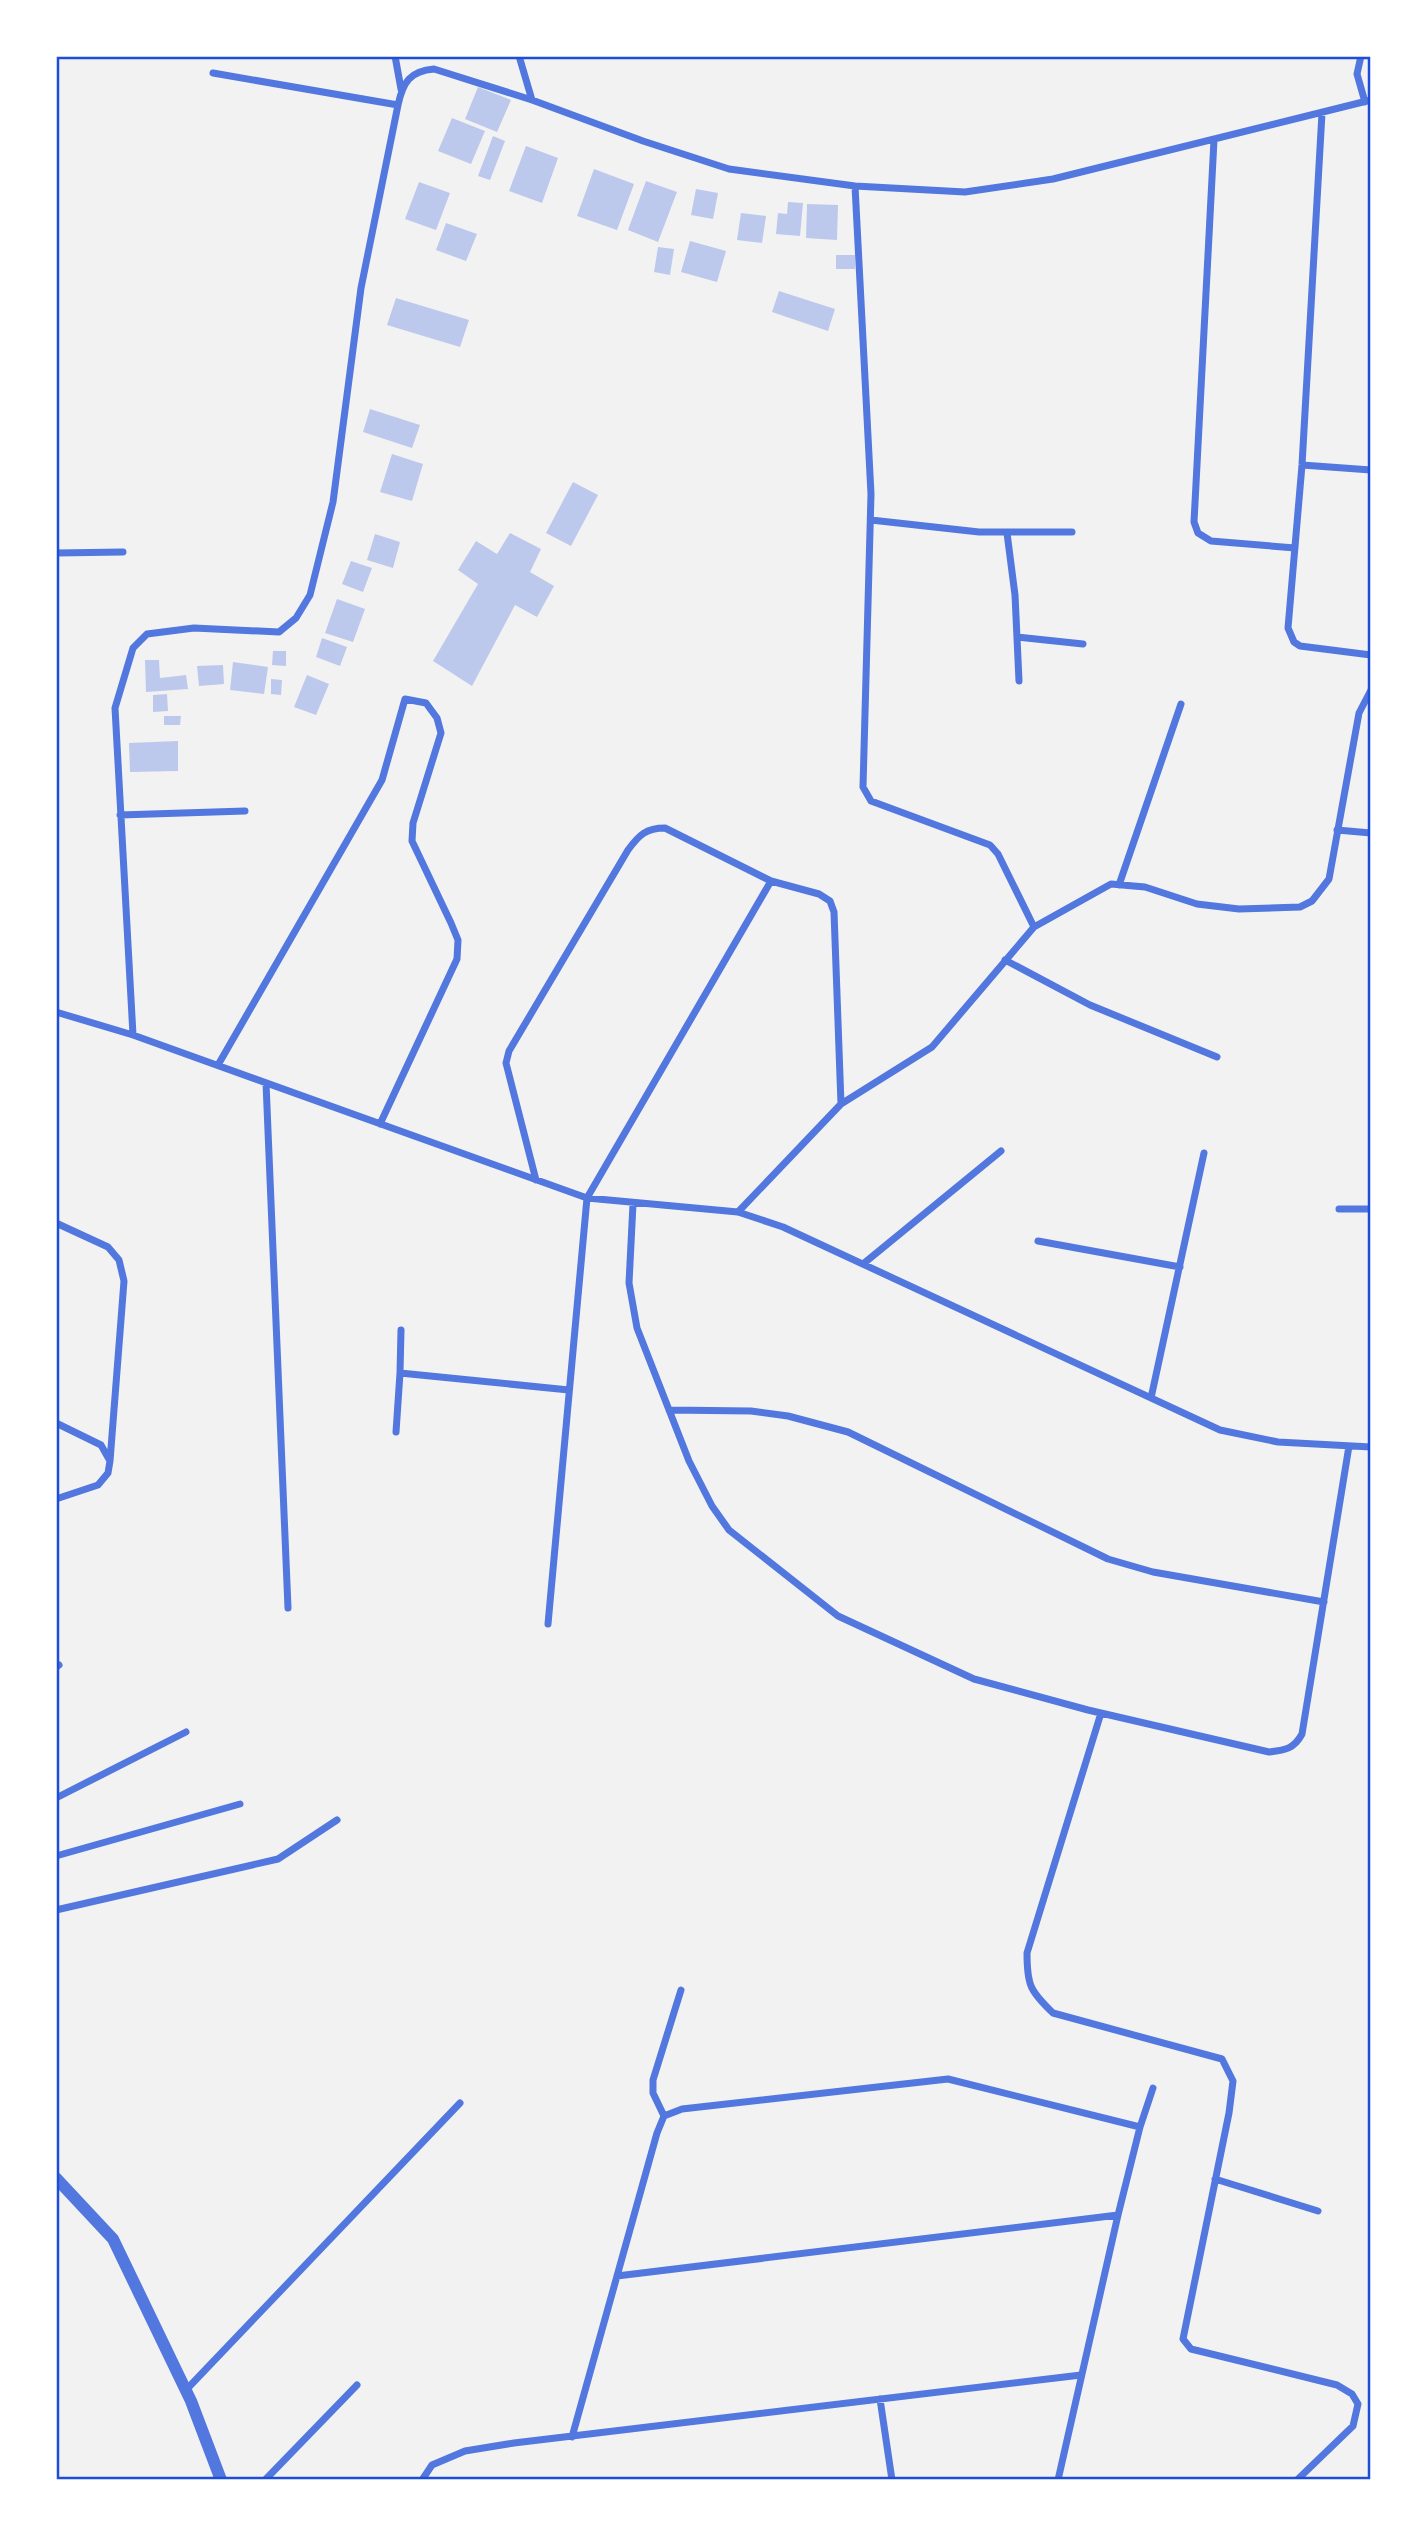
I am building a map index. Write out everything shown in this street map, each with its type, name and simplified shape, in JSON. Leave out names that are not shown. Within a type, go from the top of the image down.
[{"type":"street","points":[[133,1035],[115,708],[133,648],[147,634],[194,628],[278,632],[296,618],[310,595],[333,502],[361,288],[401,89],[395,56]]},
{"type":"street","points":[[519,56],[532,100]]},
{"type":"street","points":[[401,89],[411,76],[421,70],[434,69],[532,100],[729,169],[855,186],[965,192],[1054,179],[1368,101],[1357,74],[1361,56]]},
{"type":"street","points":[[213,72],[398,105]]},
{"type":"street","points":[[1322,113],[1302,465],[1288,628],[1294,642],[1300,646],[1371,655]]},
{"type":"street","points":[[1214,140],[1194,522],[1198,533],[1210,541],[1295,548]]},
{"type":"street","points":[[855,186],[871,520],[863,787],[871,801],[990,845],[998,854],[1034,927]]},
{"type":"street","points":[[1302,465],[1371,470]]},
{"type":"street","points":[[871,520],[1007,533],[1072,533]]},
{"type":"street","points":[[1007,533],[1015,596],[1018,681]]},
{"type":"street","points":[[56,553],[123,552]]},
{"type":"street","points":[[1017,638],[1083,644]]},
{"type":"street","points":[[738,1212],[841,1104],[932,1047],[1034,927],[1111,884],[1145,887],[1197,904],[1239,909],[1300,907],[1312,901],[1329,879],[1359,713],[1371,690]]},
{"type":"street","points":[[218,1065],[382,780],[405,699],[426,703],[437,718],[441,733],[413,823],[412,841],[458,940],[457,959],[380,1124]]},
{"type":"street","points":[[1119,884],[1181,704]]},
{"type":"street","points":[[120,815],[245,811]]},
{"type":"street","points":[[536,1180],[506,1063],[509,1051],[628,850],[639,834],[653,828],[665,828],[771,881],[819,894],[830,901],[834,912],[841,1104]]},
{"type":"street","points":[[1337,830],[1371,833]]},
{"type":"street","points":[[548,1624],[587,1198],[771,881]]},
{"type":"street","points":[[1005,960],[1090,1005],[1217,1057]]},
{"type":"street","points":[[56,1012],[133,1035],[587,1198],[738,1212],[783,1227],[1220,1430],[1278,1442],[1371,1447]]},
{"type":"street","points":[[266,1083],[288,1608]]},
{"type":"street","points":[[863,1264],[1001,1151]]},
{"type":"street","points":[[1151,1398],[1204,1153]]},
{"type":"street","points":[[633,1203],[629,1283],[637,1328],[689,1461],[712,1506],[729,1530],[838,1616],[974,1679],[1101,1713],[1269,1752],[1287,1750],[1297,1743],[1302,1734],[1349,1446]]},
{"type":"street","points":[[1339,1209],[1371,1209]]},
{"type":"street","points":[[56,1223],[108,1247],[119,1260],[124,1281],[108,1474],[98,1485],[56,1499]]},
{"type":"street","points":[[1038,1241],[1180,1267]]},
{"type":"street","points":[[396,1432],[401,1330]]},
{"type":"street","points":[[400,1374],[569,1390]]},
{"type":"street","points":[[669,1410],[751,1411],[789,1416],[848,1433],[1108,1559],[1153,1573],[1324,1602]]},
{"type":"street","points":[[56,1423],[101,1445],[110,1461]]},
{"type":"street","points":[[1101,1713],[1027,1953],[1027,1979],[1033,1994],[1053,2013],[1222,2059],[1233,2081],[1183,2339],[1191,2350],[1337,2385],[1352,2394],[1358,2404],[1353,2426],[1297,2480]]},
{"type":"street","points":[[56,1798],[186,1732]]},
{"type":"street","points":[[56,1856],[240,1804]]},
{"type":"street","points":[[56,1910],[278,1859],[337,1820]]},
{"type":"street","points":[[664,2116],[653,2093],[653,2080],[681,1990]]},
{"type":"street","points":[[572,2437],[664,2116],[682,2109],[948,2079],[1140,2127]]},
{"type":"street","points":[[1058,2480],[1118,2215],[1140,2127],[1153,2088]]},
{"type":"street","points":[[186,2390],[460,2103]]},
{"type":"street","points":[[56,2178],[113,2239],[186,2390],[221,2480]]},
{"type":"street","points":[[1215,2179],[1318,2211]]},
{"type":"street","points":[[617,2276],[1118,2215]]},
{"type":"street","points":[[422,2480],[432,2465],[465,2451],[1081,2375]]},
{"type":"street","points":[[265,2480],[357,2385]]},
{"type":"street","points":[[880,2399],[892,2480]]},
{"type":"building","points":[[478,87],[511,100],[497,132],[465,119]]},
{"type":"building","points":[[452,118],[485,131],[471,164],[438,151]]},
{"type":"building","points":[[493,136],[505,141],[490,180],[478,176]]},
{"type":"building","points":[[526,146],[558,158],[542,203],[509,191]]},
{"type":"building","points":[[594,169],[634,184],[617,230],[577,216]]},
{"type":"building","points":[[646,181],[677,192],[658,242],[628,230]]},
{"type":"building","points":[[419,182],[450,193],[436,230],[405,219]]},
{"type":"building","points":[[696,189],[718,193],[713,219],[691,215]]},
{"type":"building","points":[[788,202],[803,203],[800,236],[776,234],[778,213],[787,214]]},
{"type":"building","points":[[807,204],[838,205],[837,240],[806,238]]},
{"type":"building","points":[[741,213],[766,216],[762,243],[737,240]]},
{"type":"building","points":[[446,223],[477,234],[466,261],[436,250]]},
{"type":"building","points":[[690,241],[726,251],[717,282],[681,272]]},
{"type":"building","points":[[658,247],[674,249],[670,275],[654,272]]},
{"type":"building","points":[[836,255],[855,255],[855,269],[836,269]]},
{"type":"building","points":[[779,291],[835,309],[828,331],[772,312]]},
{"type":"building","points":[[396,298],[469,320],[460,347],[387,325]]},
{"type":"building","points":[[370,409],[420,425],[412,448],[363,432]]},
{"type":"building","points":[[392,454],[423,464],[412,501],[380,492]]},
{"type":"building","points":[[573,482],[598,495],[571,546],[546,533]]},
{"type":"building","points":[[510,533],[541,549],[530,572],[554,586],[537,617],[515,605],[472,686],[433,661],[478,584],[458,570],[476,541],[497,554]]},
{"type":"building","points":[[375,534],[400,542],[393,568],[367,560]]},
{"type":"building","points":[[351,561],[372,568],[363,592],[342,584]]},
{"type":"building","points":[[337,599],[365,609],[353,642],[325,633]]},
{"type":"building","points":[[322,638],[347,647],[340,666],[316,657]]},
{"type":"building","points":[[273,651],[286,651],[286,666],[272,665]]},
{"type":"building","points":[[145,660],[159,660],[160,678],[186,675],[188,689],[146,692]]},
{"type":"building","points":[[233,662],[268,667],[264,694],[230,690]]},
{"type":"building","points":[[223,665],[224,684],[199,686],[197,666]]},
{"type":"building","points":[[307,675],[329,684],[316,715],[294,707]]},
{"type":"building","points":[[271,679],[282,680],[281,695],[271,694]]},
{"type":"building","points":[[167,694],[168,711],[153,712],[153,695]]},
{"type":"building","points":[[164,716],[181,716],[180,725],[164,725]]},
{"type":"building","points":[[178,741],[178,771],[130,772],[129,743]]}]
